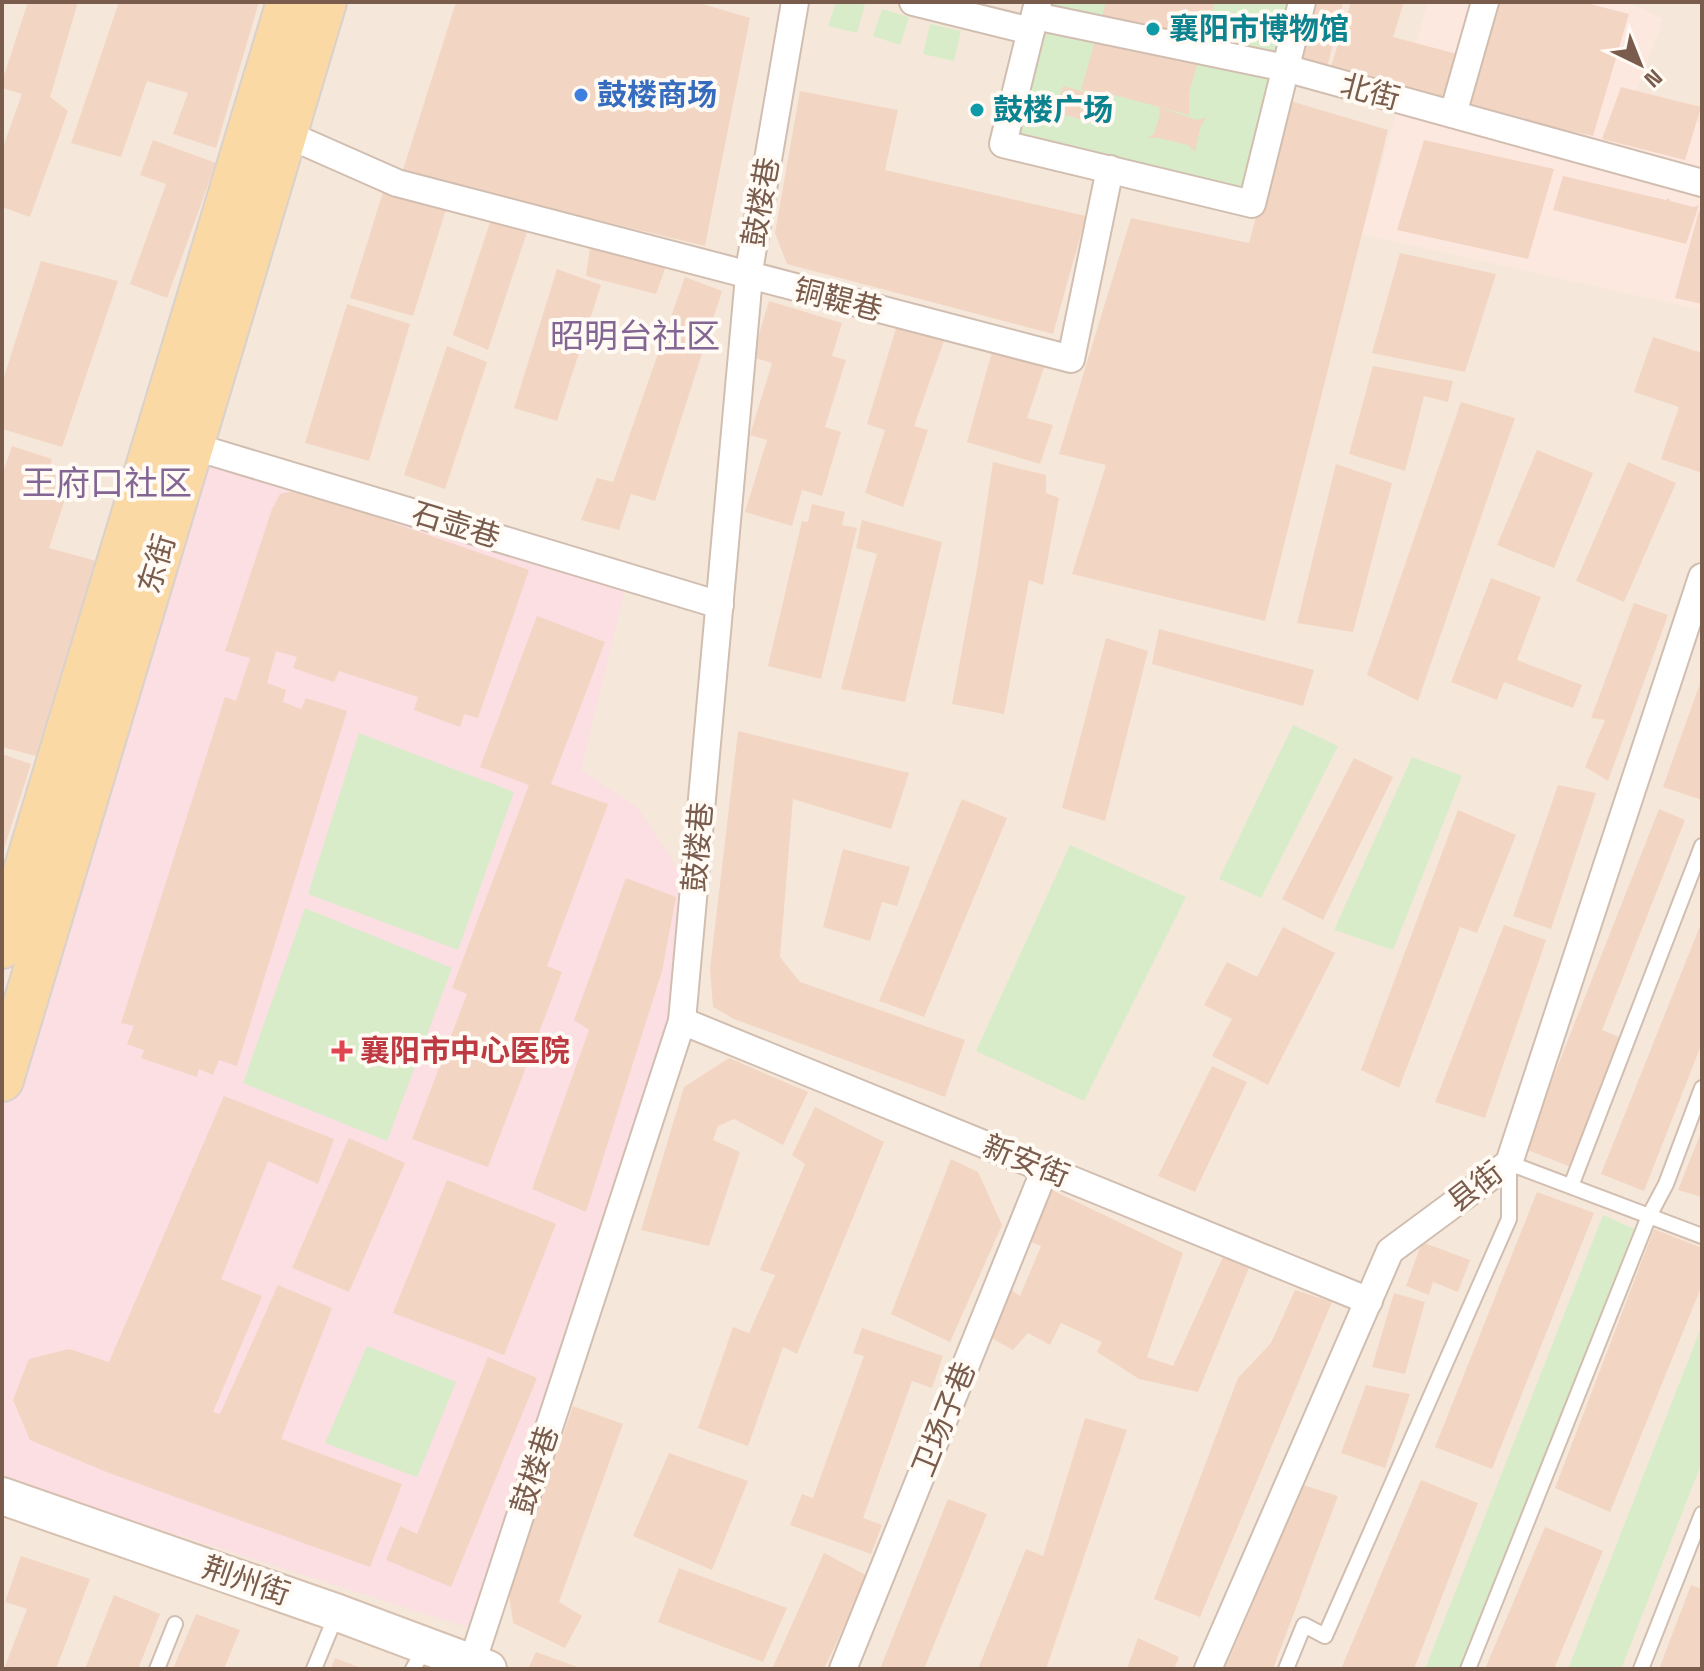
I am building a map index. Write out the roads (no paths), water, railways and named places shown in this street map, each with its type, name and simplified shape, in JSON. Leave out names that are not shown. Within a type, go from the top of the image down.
[{"type":"main road","name":"东街","points":[[2,947],[288,2]]},
{"type":"main road","name":"东街","points":[[2,1080],[325,2]]},
{"type":"street","name":"鼓楼巷","points":[[480,1666],[682,1021],[749,277],[795,2]]},
{"type":"street","name":"北街","points":[[913,2],[1035,16],[1285,68],[1702,183]]},
{"type":"street","points":[[1035,16],[1003,144],[1252,204],[1302,2]]},
{"type":"street","points":[[1453,114],[1485,2]]},
{"type":"street","name":"铜鞮巷","points":[[286,134],[397,183],[1071,359],[1110,169]]},
{"type":"street","name":"石壶巷","points":[[192,446],[720,605]]},
{"type":"street","name":"县街","points":[[1208,1669],[1390,1251],[1509,1163],[1702,577]]},
{"type":"street","name":"新安街","points":[[682,1021],[1369,1301]]},
{"type":"street","name":"卫场子巷","points":[[843,1669],[1045,1169]]},
{"type":"street","name":"荆州街","points":[[2,1496],[338,1613],[420,1658],[480,1666]]},
{"type":"lane","points":[[1571,1186],[1702,846]]},
{"type":"lane","points":[[1468,1669],[1649,1216],[1666,1184],[1702,1088]]},
{"type":"lane","points":[[1286,1669],[1304,1625],[1325,1636],[1497,1248],[1509,1219],[1509,1163],[1702,1236]]},
{"type":"lane","points":[[1641,1669],[1702,1514]]},
{"type":"lane","points":[[314,1669],[338,1613]]},
{"type":"lane","points":[[157,1669],[175,1624]]},
{"type":"place","name":"襄阳市博物馆","points":[[1153,29]]},
{"type":"place","name":"鼓楼商场","points":[[581,95]]},
{"type":"place","name":"鼓楼广场","points":[[977,110]]},
{"type":"place","name":"襄阳市中心医院","points":[[342,1051]]},
{"type":"district","name":"昭明台社区","points":[[635,336]]},
{"type":"district","name":"王府口社区","points":[[107,483]]}]
